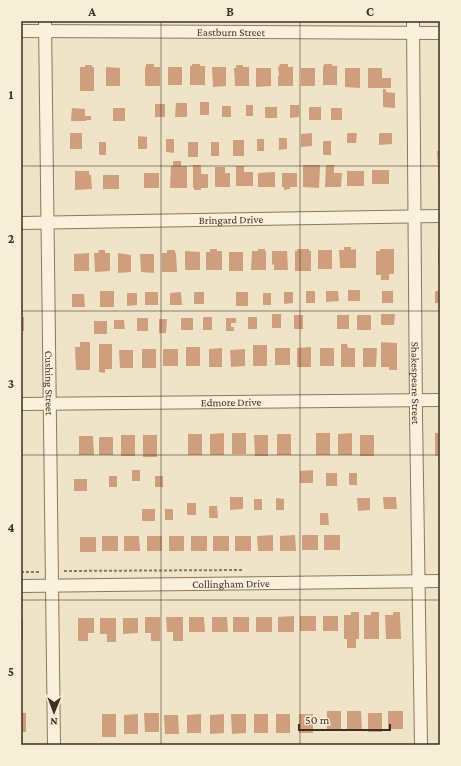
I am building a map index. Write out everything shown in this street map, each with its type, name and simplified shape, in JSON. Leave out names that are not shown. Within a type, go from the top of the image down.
[{"type":"street","name":"Shakespeare Street","points":[[413,21],[421,745]]},
{"type":"street","name":"Eastburn Street","points":[[21,31],[45,26],[440,33]]},
{"type":"street","name":"Cushing Street","points":[[45,26],[54,745]]},
{"type":"street","name":"Bringard Drive","points":[[21,223],[440,216]]},
{"type":"street","name":"Edmore Drive","points":[[21,404],[440,400]]},
{"type":"street","name":"Collingham Drive","points":[[21,586],[440,580]]},
{"type":"path","points":[[21,572],[251,570]]},
{"type":"building","points":[[146,64],[154,64],[154,67],[160,67],[160,86],[145,86]]},
{"type":"building","points":[[192,64],[200,64],[200,66],[205,66],[205,85],[190,85],[190,66],[192,66]]},
{"type":"building","points":[[280,64],[288,64],[288,67],[293,67],[293,86],[278,86],[278,67]]},
{"type":"building","points":[[324,64],[332,64],[332,66],[337,66],[337,85],[323,85]]},
{"type":"building","points":[[85,65],[92,65],[92,67],[94,67],[94,91],[80,91],[80,67],[85,67]]},
{"type":"building","points":[[236,65],[249,67],[249,86],[235,86],[234,68],[236,68]]},
{"type":"building","points":[[106,67],[120,68],[120,86],[106,86]]},
{"type":"building","points":[[168,67],[182,67],[182,85],[168,85]]},
{"type":"building","points":[[212,67],[226,67],[226,86],[213,87]]},
{"type":"building","points":[[256,68],[271,68],[271,86],[256,87]]},
{"type":"building","points":[[301,68],[315,68],[315,86],[301,86]]},
{"type":"building","points":[[345,68],[360,68],[360,88],[345,87]]},
{"type":"building","points":[[368,68],[382,68],[382,78],[391,78],[391,88],[368,88]]},
{"type":"building","points":[[383,89],[386,89],[386,92],[395,93],[395,108],[383,107]]},
{"type":"building","points":[[200,102],[209,102],[209,115],[200,115]]},
{"type":"building","points":[[176,103],[187,103],[187,117],[175,117]]},
{"type":"building","points":[[155,104],[165,104],[165,117],[155,117]]},
{"type":"building","points":[[246,105],[253,105],[253,116],[246,116]]},
{"type":"building","points":[[290,105],[299,105],[299,117],[290,118]]},
{"type":"building","points":[[222,106],[231,106],[231,117],[222,117]]},
{"type":"building","points":[[265,107],[277,107],[277,118],[265,118]]},
{"type":"building","points":[[309,107],[321,107],[321,120],[309,120]]},
{"type":"building","points":[[72,108],[85,109],[85,116],[91,116],[91,120],[71,121]]},
{"type":"building","points":[[113,108],[125,108],[125,121],[113,121]]},
{"type":"building","points":[[331,108],[342,108],[342,120],[331,120]]},
{"type":"building","points":[[70,133],[82,133],[82,149],[70,149]]},
{"type":"building","points":[[312,133],[312,146],[301,147],[301,134]]},
{"type":"building","points":[[347,133],[357,133],[356,143],[347,143]]},
{"type":"building","points":[[379,133],[392,133],[392,144],[379,145]]},
{"type":"building","points":[[138,136],[147,137],[147,149],[138,149]]},
{"type":"building","points":[[279,138],[287,138],[287,149],[279,150]]},
{"type":"building","points":[[166,139],[174,139],[174,153],[166,152]]},
{"type":"building","points":[[257,139],[264,139],[264,151],[257,151]]},
{"type":"building","points":[[233,140],[244,140],[244,156],[233,156]]},
{"type":"building","points":[[323,141],[331,141],[331,155],[323,155]]},
{"type":"building","points":[[99,142],[106,142],[106,155],[99,155]]},
{"type":"building","points":[[188,142],[198,142],[198,157],[188,157]]},
{"type":"building","points":[[211,142],[219,142],[219,156],[211,156]]},
{"type":"building","points":[[437,151],[440,151],[440,184],[439,184]]},
{"type":"building","points":[[173,161],[181,161],[181,166],[187,166],[187,188],[170,188],[171,166],[173,166]]},
{"type":"building","points":[[193,165],[201,165],[201,174],[208,174],[208,188],[194,190]]},
{"type":"building","points":[[303,165],[320,165],[319,188],[303,187]]},
{"type":"building","points":[[326,165],[334,165],[334,173],[342,173],[341,187],[325,187]]},
{"type":"building","points":[[236,166],[244,166],[244,172],[253,172],[253,186],[236,186]]},
{"type":"building","points":[[215,167],[225,167],[225,173],[230,173],[230,187],[215,187]]},
{"type":"building","points":[[372,170],[389,170],[389,184],[372,184]]},
{"type":"building","points":[[75,171],[89,171],[89,175],[91,175],[92,189],[75,190]]},
{"type":"building","points":[[347,171],[364,171],[364,186],[347,186]]},
{"type":"building","points":[[275,172],[275,187],[258,187],[258,173]]},
{"type":"building","points":[[144,173],[159,173],[159,188],[144,188]]},
{"type":"building","points":[[282,173],[297,173],[297,187],[290,187],[290,189],[284,190],[284,187],[282,187]]},
{"type":"building","points":[[103,175],[119,175],[119,189],[103,189]]},
{"type":"building","points":[[344,247],[351,247],[351,250],[356,249],[356,268],[340,268],[339,250],[344,250]]},
{"type":"building","points":[[210,249],[222,251],[222,270],[206,270],[206,252],[210,252]]},
{"type":"building","points":[[258,249],[265,249],[266,251],[266,270],[251,270],[252,251],[258,251]]},
{"type":"building","points":[[297,249],[309,249],[309,251],[311,251],[311,271],[295,271],[295,251],[297,251]]},
{"type":"building","points":[[380,249],[394,249],[394,274],[389,274],[389,280],[381,280],[381,275],[376,275],[376,251],[380,251]]},
{"type":"building","points":[[438,249],[440,249],[440,264],[438,264]]},
{"type":"building","points":[[99,250],[105,250],[105,253],[110,253],[110,271],[95,272],[94,253],[98,253]]},
{"type":"building","points":[[167,250],[175,250],[177,272],[162,272],[162,253],[167,253]]},
{"type":"building","points":[[318,250],[332,250],[332,269],[318,269]]},
{"type":"building","points":[[185,251],[200,252],[200,270],[185,270]]},
{"type":"building","points":[[272,251],[287,251],[288,270],[274,270],[274,264],[272,265]]},
{"type":"building","points":[[229,252],[243,252],[243,271],[229,271]]},
{"type":"building","points":[[89,253],[89,271],[74,271],[74,254]]},
{"type":"building","points":[[118,253],[131,255],[131,272],[118,273]]},
{"type":"building","points":[[140,254],[154,254],[154,273],[141,272]]},
{"type":"building","points":[[348,290],[360,290],[360,301],[348,301]]},
{"type":"building","points":[[100,291],[114,291],[114,307],[100,307]]},
{"type":"building","points":[[306,291],[315,291],[315,303],[306,303]]},
{"type":"building","points":[[326,291],[338,291],[339,301],[326,302]]},
{"type":"building","points":[[382,291],[393,291],[393,303],[382,303]]},
{"type":"building","points":[[435,291],[440,291],[440,303],[435,303]]},
{"type":"building","points":[[145,292],[158,292],[158,305],[145,305]]},
{"type":"building","points":[[181,292],[182,305],[170,305],[170,293]]},
{"type":"building","points":[[194,292],[204,292],[204,304],[194,304]]},
{"type":"building","points":[[236,292],[248,292],[248,306],[236,306]]},
{"type":"building","points":[[284,292],[293,292],[293,303],[284,304]]},
{"type":"building","points":[[127,293],[137,293],[137,305],[127,306]]},
{"type":"building","points":[[263,293],[271,293],[271,305],[263,305]]},
{"type":"building","points":[[72,294],[84,294],[85,307],[72,307]]},
{"type":"building","points":[[272,314],[281,314],[281,328],[272,328]]},
{"type":"building","points":[[381,314],[395,314],[394,325],[381,325]]},
{"type":"building","points":[[294,315],[303,315],[303,329],[294,329]]},
{"type":"building","points":[[337,315],[349,315],[349,329],[337,329]]},
{"type":"building","points":[[357,315],[371,315],[371,330],[357,330]]},
{"type":"building","points":[[21,317],[24,317],[24,331],[21,331]]},
{"type":"building","points":[[203,317],[212,317],[212,330],[203,330]]},
{"type":"building","points":[[248,317],[257,317],[257,329],[248,329]]},
{"type":"building","points":[[137,318],[148,318],[148,331],[137,331]]},
{"type":"building","points":[[181,318],[193,318],[193,330],[181,330]]},
{"type":"building","points":[[226,318],[236,318],[236,323],[231,323],[231,327],[234,327],[234,331],[226,331]]},
{"type":"building","points":[[159,319],[167,319],[166,333],[159,333]]},
{"type":"building","points":[[114,320],[124,320],[125,329],[114,329]]},
{"type":"building","points":[[94,321],[107,321],[107,334],[94,334]]},
{"type":"building","points":[[80,342],[90,342],[90,370],[76,370],[75,347],[80,347]]},
{"type":"building","points":[[381,342],[397,343],[397,370],[389,370],[389,367],[381,367]]},
{"type":"building","points":[[99,344],[112,344],[112,369],[105,369],[105,373],[99,372]]},
{"type":"building","points":[[341,344],[347,344],[348,348],[355,348],[355,367],[341,367]]},
{"type":"building","points":[[253,345],[267,345],[267,366],[253,366]]},
{"type":"building","points":[[186,347],[200,347],[200,366],[186,366]]},
{"type":"building","points":[[311,347],[311,367],[297,367],[297,348]]},
{"type":"building","points":[[222,348],[222,367],[209,367],[209,349]]},
{"type":"building","points":[[275,348],[290,348],[290,365],[275,365]]},
{"type":"building","points":[[320,348],[334,348],[334,366],[320,366]]},
{"type":"building","points":[[363,348],[377,348],[376,367],[363,367]]},
{"type":"building","points":[[142,349],[156,349],[156,368],[142,368]]},
{"type":"building","points":[[163,349],[178,349],[178,366],[163,366]]},
{"type":"building","points":[[245,349],[245,366],[231,367],[230,350]]},
{"type":"building","points":[[119,350],[133,350],[133,368],[120,368]]},
{"type":"building","points":[[224,433],[224,455],[210,455],[210,434]]},
{"type":"building","points":[[232,433],[246,433],[246,454],[232,454]]},
{"type":"building","points":[[316,433],[330,433],[330,455],[316,455]]},
{"type":"building","points":[[352,433],[352,455],[338,455],[338,434]]},
{"type":"building","points":[[435,433],[440,433],[440,468],[438,455],[435,456]]},
{"type":"building","points":[[188,434],[202,434],[202,455],[188,455]]},
{"type":"building","points":[[277,434],[291,434],[291,455],[277,455]]},
{"type":"building","points":[[121,435],[135,435],[135,456],[121,456]]},
{"type":"building","points":[[143,435],[157,435],[157,457],[143,457]]},
{"type":"building","points":[[254,435],[268,435],[268,456],[255,456]]},
{"type":"building","points":[[360,435],[374,435],[374,456],[360,456]]},
{"type":"building","points":[[79,436],[93,436],[94,455],[79,455]]},
{"type":"building","points":[[99,437],[113,437],[113,455],[99,455]]},
{"type":"building","points":[[132,470],[140,470],[140,481],[132,481]]},
{"type":"building","points":[[313,470],[313,483],[300,483],[300,471]]},
{"type":"building","points":[[326,473],[337,473],[337,486],[326,486]]},
{"type":"building","points":[[349,473],[357,473],[357,485],[349,485]]},
{"type":"building","points":[[109,476],[117,476],[117,487],[109,487]]},
{"type":"building","points":[[155,476],[163,476],[163,487],[155,487]]},
{"type":"building","points":[[74,479],[87,479],[87,491],[74,491]]},
{"type":"building","points":[[230,497],[243,497],[243,509],[230,510]]},
{"type":"building","points":[[383,497],[396,497],[397,509],[384,509]]},
{"type":"building","points":[[276,498],[284,499],[284,510],[276,510]]},
{"type":"building","points":[[357,498],[370,498],[370,510],[358,511]]},
{"type":"building","points":[[254,499],[262,499],[262,510],[254,510]]},
{"type":"building","points":[[187,503],[196,503],[196,515],[187,515]]},
{"type":"building","points":[[209,506],[217,506],[218,518],[209,518]]},
{"type":"building","points":[[142,509],[155,509],[155,521],[142,521]]},
{"type":"building","points":[[165,509],[173,509],[173,520],[165,520]]},
{"type":"building","points":[[320,513],[328,513],[329,525],[320,525]]},
{"type":"building","points":[[273,535],[273,551],[258,551],[257,536]]},
{"type":"building","points":[[295,535],[296,551],[280,551],[280,536]]},
{"type":"building","points":[[302,535],[318,535],[318,550],[302,550]]},
{"type":"building","points":[[324,535],[340,535],[340,550],[324,550]]},
{"type":"building","points":[[102,536],[118,536],[118,551],[102,551]]},
{"type":"building","points":[[124,536],[139,536],[140,551],[124,551]]},
{"type":"building","points":[[147,536],[162,536],[162,551],[147,551]]},
{"type":"building","points":[[169,536],[184,536],[184,551],[169,551]]},
{"type":"building","points":[[191,536],[207,536],[207,551],[191,551]]},
{"type":"building","points":[[213,536],[229,536],[229,551],[213,551]]},
{"type":"building","points":[[235,536],[251,536],[251,551],[235,551]]},
{"type":"building","points":[[80,537],[96,537],[96,552],[80,552]]},
{"type":"building","points":[[351,612],[359,612],[359,639],[356,639],[356,648],[347,648],[347,639],[344,639],[344,615],[351,615]]},
{"type":"building","points":[[371,612],[379,612],[379,639],[364,639],[364,615],[371,615]]},
{"type":"building","points":[[393,612],[400,612],[401,639],[386,639],[385,615],[393,615]]},
{"type":"building","points":[[294,616],[294,632],[278,632],[278,617]]},
{"type":"building","points":[[300,616],[316,616],[316,631],[300,631]]},
{"type":"building","points":[[323,616],[338,616],[338,631],[323,631]]},
{"type":"building","points":[[145,617],[160,617],[160,641],[151,641],[151,633],[145,633]]},
{"type":"building","points":[[166,617],[183,617],[183,641],[173,641],[173,632],[167,632]]},
{"type":"building","points":[[189,617],[204,617],[205,632],[189,632]]},
{"type":"building","points":[[212,617],[227,617],[228,632],[212,632]]},
{"type":"building","points":[[233,617],[249,617],[249,632],[233,632]]},
{"type":"building","points":[[256,617],[272,617],[272,632],[256,632]]},
{"type":"building","points":[[78,618],[94,618],[94,633],[88,633],[88,641],[78,641]]},
{"type":"building","points":[[100,618],[116,618],[116,642],[107,642],[107,634],[100,634]]},
{"type":"building","points":[[123,618],[138,618],[138,633],[123,634]]},
{"type":"building","points":[[21,621],[23,621],[23,640],[21,640]]},
{"type":"building","points":[[327,711],[341,711],[341,730],[327,730]]},
{"type":"building","points":[[347,711],[361,711],[362,730],[347,730]]},
{"type":"building","points":[[388,711],[403,711],[403,729],[388,729]]},
{"type":"building","points":[[21,713],[26,713],[26,732],[21,732]]},
{"type":"building","points":[[144,713],[159,713],[159,732],[145,732]]},
{"type":"building","points":[[368,713],[382,713],[382,732],[368,732]]},
{"type":"building","points":[[102,714],[116,714],[116,737],[102,737]]},
{"type":"building","points":[[138,714],[138,734],[124,734],[124,715]]},
{"type":"building","points":[[201,714],[201,733],[187,733],[187,715]]},
{"type":"building","points":[[224,714],[224,733],[210,734],[210,715]]},
{"type":"building","points":[[231,714],[246,714],[246,733],[232,734]]},
{"type":"building","points":[[254,714],[268,714],[268,733],[254,733]]},
{"type":"building","points":[[276,714],[290,714],[290,733],[276,733]]},
{"type":"building","points":[[299,714],[313,714],[313,733],[299,733]]},
{"type":"building","points":[[164,715],[178,715],[179,734],[165,734]]}]
